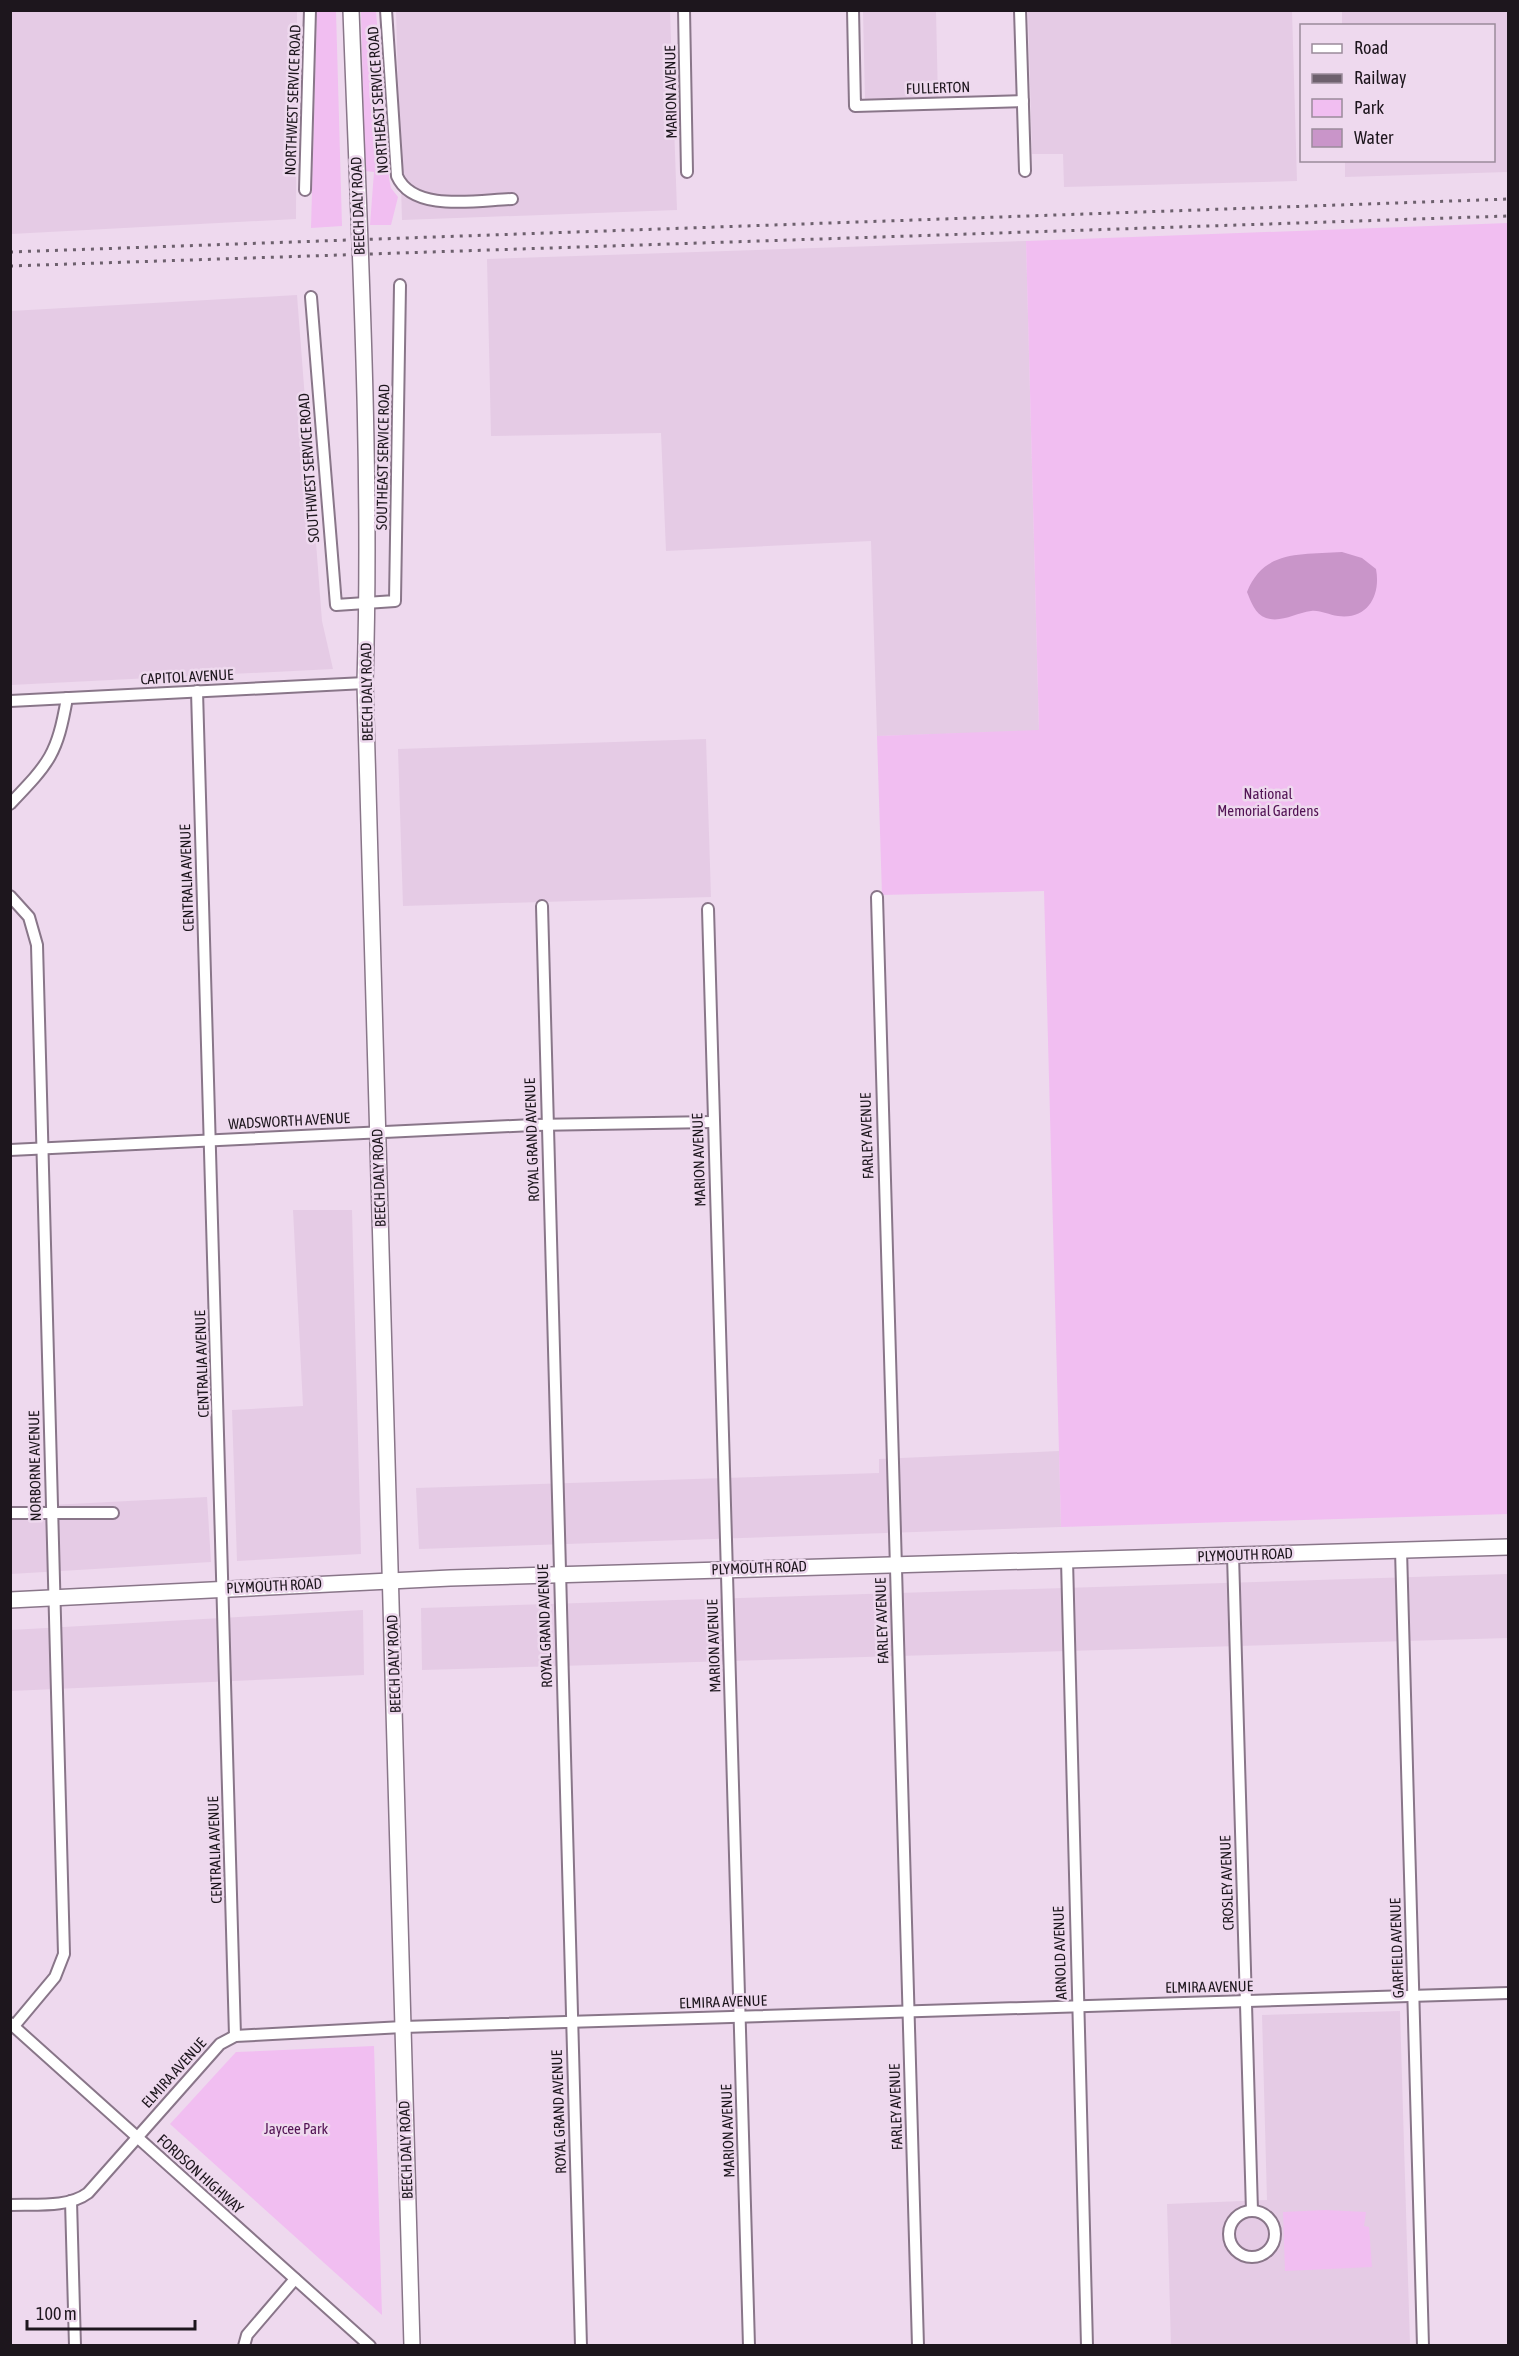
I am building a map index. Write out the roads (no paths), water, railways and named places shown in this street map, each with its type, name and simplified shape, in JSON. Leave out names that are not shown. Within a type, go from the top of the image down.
[{"type":"main road","name":"BEECH DALY ROAD","points":[[351,10],[361,268],[368,604],[365,683],[412,2346]]},
{"type":"main road","name":"PLYMOUTH ROAD","points":[[10,1600],[392,1580],[1509,1547]]},
{"type":"street","name":"NORTHWEST SERVICE ROAD","points":[[305,190],[310,10]]},
{"type":"street","name":"NORTHEAST SERVICE ROAD","points":[[386,10],[397,176],[402,187],[419,198],[437,201],[512,199]]},
{"type":"street","name":"MARION AVENUE","points":[[684,10],[687,172]]},
{"type":"street","name":"FULLERTON","points":[[853,10],[855,106],[1023,100]]},
{"type":"street","points":[[1020,10],[1025,171]]},
{"type":"street","name":"SOUTHEAST SERVICE ROAD","points":[[368,604],[395,601],[400,285]]},
{"type":"street","name":"SOUTHWEST SERVICE ROAD","points":[[311,297],[336,605],[368,604]]},
{"type":"street","name":"CAPITOL AVENUE","points":[[10,701],[365,683]]},
{"type":"street","name":"CENTRALIA AVENUE","points":[[197,691],[235,2036]]},
{"type":"street","points":[[10,804],[42,771],[54,753],[67,698]]},
{"type":"street","name":"NORBORNE AVENUE","points":[[10,896],[28,917],[37,945],[64,1954],[56,1977],[12,2024]]},
{"type":"street","name":"FARLEY AVENUE","points":[[876,897],[918,2346]]},
{"type":"street","name":"ROYAL GRAND AVENUE","points":[[542,906],[546,1125],[581,2346]]},
{"type":"street","name":"MARION AVENUE","points":[[708,909],[749,2346]]},
{"type":"street","name":"WADSWORTH AVENUE","points":[[10,1150],[546,1125],[713,1122]]},
{"type":"street","points":[[10,1513],[52,1511],[113,1513]]},
{"type":"street","name":"GARFIELD AVENUE","points":[[1401,1550],[1423,2346]]},
{"type":"street","name":"CROSLEY AVENUE","points":[[1233,1555],[1252,2211]]},
{"type":"street","name":"ARNOLD AVENUE","points":[[1067,1560],[1087,2346]]},
{"type":"street","name":"ELMIRA AVENUE","points":[[71,2201],[88,2193],[220,2044],[235,2036],[403,2027],[1077,2005],[1509,1994]]},
{"type":"street","name":"FORDSON HIGHWAY","points":[[12,2024],[370,2346]]},
{"type":"street","points":[[10,2205],[71,2201],[75,2346]]},
{"type":"street","points":[[1252,2211],[1269,2218],[1276,2232],[1272,2247],[1266,2253],[1251,2258],[1237,2252],[1229,2238],[1232,2223],[1244,2212],[1252,2211]]},
{"type":"street","points":[[244,2346],[247,2335],[295,2279]]},
{"type":"water","points":[[1342,552],[1362,558],[1376,569],[1374,596],[1365,610],[1348,616],[1311,611],[1283,619],[1272,619],[1259,614],[1254,607],[1247,592],[1254,578],[1274,561],[1299,555]]},
{"type":"railway","points":[[10,252],[1508,199]]},
{"type":"railway","points":[[10,266],[1508,216]]},
{"type":"park label","name":"National Memorial Gardens","points":[[1268,802]]},
{"type":"park label","name":"Jaycee Park","points":[[296,2129]]}]
